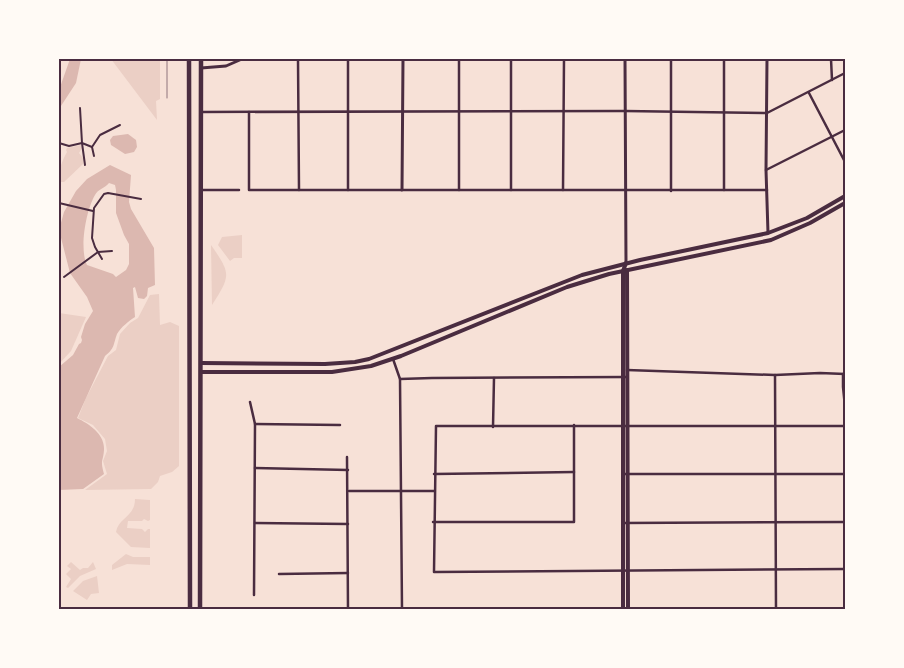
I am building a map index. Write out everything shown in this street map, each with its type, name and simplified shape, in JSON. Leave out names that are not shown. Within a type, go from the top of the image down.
[{"type":"main road","points":[[190,59],[190,609]]},
{"type":"main road","points":[[200,609],[201,59]]},
{"type":"main road","points":[[189,174],[201,174]]},
{"type":"main road","points":[[189,367],[201,363],[326,364],[355,362],[390,352],[563,281],[626,263],[768,233],[807,218],[845,196]]},
{"type":"main road","points":[[189,367],[201,372],[338,372],[371,366],[393,359],[566,286],[625,271],[771,240],[810,223],[845,203]]},
{"type":"main road","points":[[623,609],[625,570],[626,263]]},
{"type":"main road","points":[[483,314],[485,320]]},
{"type":"main road","points":[[625,570],[628,609]]},
{"type":"street","points":[[201,68],[226,66],[242,59]]},
{"type":"street","points":[[298,59],[299,190]]},
{"type":"street","points":[[348,59],[348,190]]},
{"type":"street","points":[[402,190],[404,59]]},
{"type":"street","points":[[459,59],[459,190]]},
{"type":"street","points":[[511,59],[511,190]]},
{"type":"street","points":[[563,190],[564,59]]},
{"type":"street","points":[[625,59],[626,263]]},
{"type":"street","points":[[671,59],[671,190]]},
{"type":"street","points":[[724,59],[724,190]]},
{"type":"street","points":[[767,59],[766,170],[768,233]]},
{"type":"street","points":[[831,59],[832,80]]},
{"type":"street","points":[[201,112],[625,111],[767,113],[845,73]]},
{"type":"street","points":[[808,92],[845,162]]},
{"type":"street","points":[[80,108],[85,166]]},
{"type":"street","points":[[249,112],[249,190],[767,190]]},
{"type":"street","points":[[94,156],[92,147],[100,135],[120,124]]},
{"type":"street","points":[[766,170],[845,130]]},
{"type":"street","points":[[59,143],[69,146],[82,143],[92,147]]},
{"type":"street","points":[[201,190],[239,190]]},
{"type":"street","points":[[102,259],[92,238],[95,204],[104,194],[108,193],[141,199]]},
{"type":"street","points":[[59,203],[94,211]]},
{"type":"street","points":[[64,277],[98,252],[112,251]]},
{"type":"street","points":[[393,359],[400,379],[402,609]]},
{"type":"street","points":[[625,370],[775,375],[844,374],[843,400],[845,407]]},
{"type":"street","points":[[775,375],[776,609]]},
{"type":"street","points":[[400,379],[625,376]]},
{"type":"street","points":[[493,427],[494,378]]},
{"type":"street","points":[[250,402],[255,424],[254,595]]},
{"type":"street","points":[[255,424],[340,425]]},
{"type":"street","points":[[434,522],[574,522],[574,426]]},
{"type":"street","points":[[845,426],[435,427],[434,572],[845,569]]},
{"type":"street","points":[[347,457],[349,491],[348,609]]},
{"type":"street","points":[[255,468],[348,470]]},
{"type":"street","points":[[434,474],[574,472]]},
{"type":"street","points":[[625,474],[845,474]]},
{"type":"street","points":[[349,491],[434,491]]},
{"type":"street","points":[[625,523],[845,522]]},
{"type":"street","points":[[255,523],[348,524]]},
{"type":"street","points":[[280,574],[348,574]]},
{"type":"shaded area","points":[[70,59],[81,59],[76,83],[59,109],[59,90]]},
{"type":"shaded area","points":[[111,59],[160,59],[160,99],[156,101],[157,120]]},
{"type":"shaded area","points":[[128,134],[136,140],[137,147],[134,152],[125,154],[111,145],[110,140],[113,136]]},
{"type":"shaded area","points":[[81,145],[82,148],[79,153],[83,158],[83,164],[64,182],[61,182],[59,175],[67,148]]},
{"type":"shaded area","points":[[110,165],[131,175],[129,202],[131,209],[154,248],[155,285],[148,288],[147,296],[144,299],[138,298],[135,287],[133,288],[135,317],[117,334],[111,351],[105,356],[77,418],[95,430],[102,439],[104,444],[102,463],[104,474],[83,489],[59,490],[59,367],[73,355],[81,343],[85,324],[93,311],[87,297],[70,273],[59,230],[64,212],[76,191],[87,179]],"holes":[[[109,183],[115,185],[116,213],[129,244],[129,264],[126,270],[116,277],[113,274],[87,265],[84,249],[86,220],[96,193]]]},
{"type":"shaded area","points":[[242,235],[242,258],[234,258],[230,261],[218,245],[222,237]]},
{"type":"shaded area","points":[[211,245],[222,262],[226,275],[223,287],[212,305]]},
{"type":"shaded area","points":[[159,294],[160,325],[170,322],[179,326],[179,466],[172,472],[160,476],[158,482],[151,489],[85,490],[107,474],[103,461],[107,451],[105,439],[93,425],[78,418],[86,398],[108,356],[116,350],[120,334],[130,323],[138,318],[150,295]]},
{"type":"shaded area","points":[[59,313],[86,317],[71,351],[59,364]]},
{"type":"shaded area","points":[[135,499],[150,500],[150,520],[128,521],[127,528],[142,529],[145,532],[150,529],[150,548],[131,547],[116,532],[120,523],[130,514]]},
{"type":"shaded area","points":[[126,554],[133,557],[150,557],[150,565],[127,564],[112,570],[112,565]]},
{"type":"shaded area","points":[[71,562],[80,570],[88,568],[93,562],[96,569],[80,576],[68,588],[66,587],[71,579],[66,574],[71,569],[67,566]]},
{"type":"shaded area","points":[[97,576],[99,593],[91,594],[87,600],[73,591],[83,581]]},
{"type":"railway","points":[[167,59],[167,98]]}]
